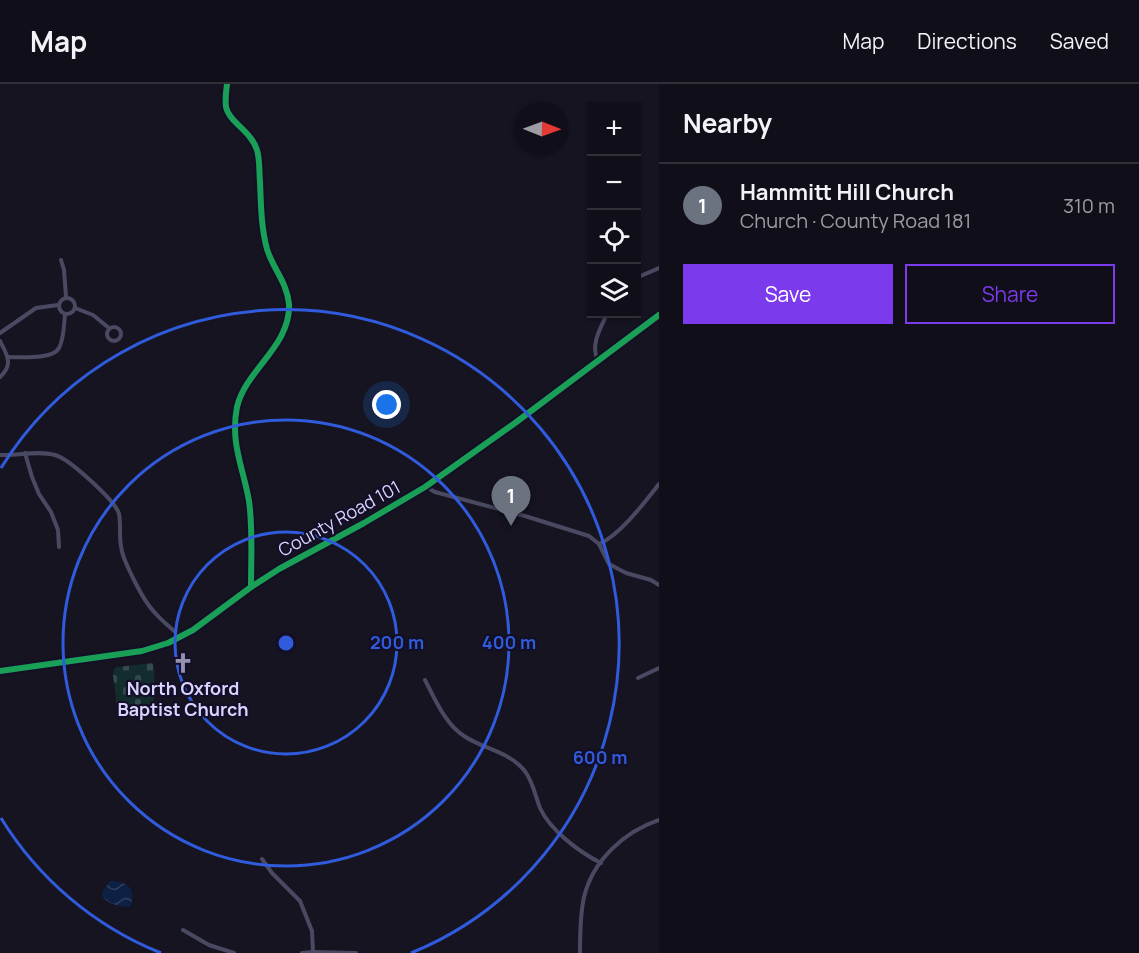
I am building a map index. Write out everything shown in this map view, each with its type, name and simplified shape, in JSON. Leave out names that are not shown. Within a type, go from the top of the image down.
[{"type":"street","points":[[227,84],[226,108],[230,116],[244,129],[257,147],[264,234],[270,257],[287,291],[289,304],[282,334],[243,389],[237,409],[234,432],[250,514],[251,587]]},
{"type":"street","points":[[61,260],[66,297]]},
{"type":"street","points":[[641,276],[659,268]]},
{"type":"street","points":[[58,305],[60,300],[66,297],[74,300],[75,308]]},
{"type":"street","points":[[58,305],[65,314]]},
{"type":"street","points":[[0,333],[36,308],[58,305]]},
{"type":"street","points":[[65,314],[75,308]]},
{"type":"street","points":[[75,308],[93,315],[109,328]]},
{"type":"street","points":[[8,357],[48,356],[56,353],[61,342],[65,314]]},
{"type":"street","name":"County Road 101","points":[[0,671],[142,651],[180,637],[201,625],[279,569],[425,487],[659,315]]},
{"type":"street","points":[[598,361],[594,353],[595,343],[605,318]]},
{"type":"street","points":[[0,341],[8,357],[7,369],[0,377]]},
{"type":"street","points":[[0,455],[25,453],[57,455],[68,462],[112,502],[119,515],[120,546],[144,600],[156,615],[180,637]]},
{"type":"street","points":[[25,453],[39,494],[51,512],[58,530],[59,548]]},
{"type":"street","points":[[599,544],[617,534],[659,484]]},
{"type":"street","points":[[425,487],[435,492],[589,536],[599,544],[609,564],[659,585]]},
{"type":"street","points":[[638,678],[659,668]]},
{"type":"street","points":[[425,680],[456,730],[465,737],[517,763],[529,777],[547,820],[561,835],[589,857],[601,863]]},
{"type":"street","points":[[580,953],[581,920],[592,876],[611,850],[627,836],[659,820]]},
{"type":"street","points":[[262,859],[272,873],[300,901],[312,931],[313,952]]},
{"type":"street","points":[[183,930],[209,945],[234,953]]},
{"type":"street","points":[[302,953],[356,953]]},
{"type":"green space","points":[[153,663],[154,705],[117,706],[114,669]]},
{"type":"water","points":[[110,881],[126,884],[129,887],[132,895],[130,907],[107,901],[102,896]]},
{"type":"cycle path","points":[[227,84],[226,107],[228,112],[257,150],[265,241],[286,289],[289,304],[288,319],[283,332],[242,393],[235,420],[236,444],[249,501],[251,587]]},
{"type":"cycle path","points":[[0,671],[142,651],[168,643],[193,630],[279,569],[425,487],[659,315]]},
{"type":"place","name":"Hammitt Hill Church","points":[[511,526]]},
{"type":"place","name":"North Oxford Baptist Church","points":[[183,663]]}]
